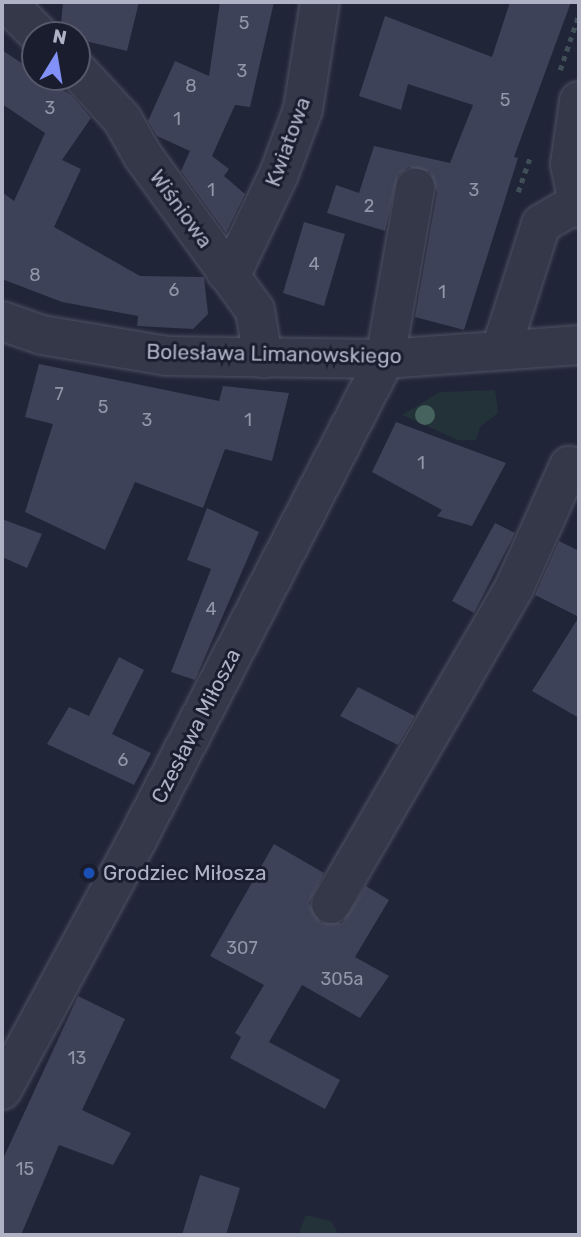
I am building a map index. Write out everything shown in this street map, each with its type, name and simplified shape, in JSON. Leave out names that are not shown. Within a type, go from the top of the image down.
[{"type":"street","name":"Kwiatowa","points":[[226,272],[236,264],[279,174],[303,109],[320,2]]},
{"type":"street","points":[[5,3],[24,21]]},
{"type":"street","name":"Wiśniowa","points":[[91,85],[122,119],[143,156],[255,310],[263,358]]},
{"type":"street","points":[[507,350],[506,334],[541,224],[578,206],[570,164],[568,89]]},
{"type":"street","name":"Czesława Miłosza","points":[[2,1090],[135,844],[385,359],[415,188]]},
{"type":"street","name":"Bolesława Limanowskiego","points":[[2,321],[42,334],[167,356],[385,359],[579,345]]},
{"type":"street","points":[[331,904],[515,586],[569,466]]},
{"type":"path","points":[[568,89],[579,14]]},
{"type":"path","points":[[517,195],[535,143]]},
{"type":"shaded area","points":[[495,390],[498,413],[480,427],[476,440],[458,440],[402,415],[440,392]]},
{"type":"shaded area","points":[[306,1215],[331,1221],[339,1235],[298,1235]]},
{"type":"building","points":[[63,2],[139,2],[127,51],[91,42],[91,21],[61,21]]},
{"type":"building","points":[[220,2],[274,2],[250,107],[235,105],[212,156],[229,169],[224,176],[245,194],[226,233],[181,171],[190,151],[157,136],[148,121],[175,61],[209,76]]},
{"type":"building","points":[[510,2],[571,2],[514,157],[518,158],[464,330],[415,317],[437,192],[430,172],[408,167],[398,175],[385,231],[327,213],[336,185],[359,193],[374,146],[450,163],[473,105],[408,84],[401,110],[359,96],[385,16],[492,57]]},
{"type":"building","points":[[2,50],[21,63],[21,91],[65,91],[91,118],[62,160],[81,169],[54,227],[140,276],[204,277],[208,314],[193,329],[137,326],[138,316],[62,302],[2,279],[2,192],[14,201],[45,133],[2,104]]},
{"type":"building","points":[[304,222],[345,234],[324,306],[283,293]]},
{"type":"building","points":[[39,364],[219,401],[223,386],[289,393],[272,461],[225,449],[203,508],[135,482],[105,550],[25,512],[53,424],[25,417]]},
{"type":"building","points":[[396,422],[506,463],[472,526],[437,516],[442,510],[372,472]]},
{"type":"building","points":[[207,508],[259,532],[195,680],[171,672],[211,569],[187,560]]},
{"type":"building","points":[[2,519],[42,534],[27,568],[2,557]]},
{"type":"building","points":[[495,523],[515,533],[474,613],[452,601]]},
{"type":"building","points":[[559,541],[579,551],[579,617],[535,595]]},
{"type":"building","points":[[579,617],[579,718],[532,691]]},
{"type":"building","points":[[119,657],[144,670],[112,734],[151,753],[134,785],[47,744],[69,707],[89,716]]},
{"type":"building","points":[[358,687],[415,716],[398,745],[340,716]]},
{"type":"building","points":[[274,844],[324,873],[309,903],[321,923],[342,923],[366,886],[389,900],[355,957],[389,976],[360,1018],[302,985],[269,1042],[340,1080],[325,1109],[230,1058],[241,1037],[235,1033],[264,985],[210,956]]},
{"type":"building","points":[[78,996],[125,1019],[82,1110],[131,1133],[113,1165],[59,1145],[21,1235],[2,1235],[2,1161]]},
{"type":"building","points":[[200,1175],[240,1188],[226,1235],[182,1235]]},
{"type":"place","name":"Grodziec Miłosza","points":[[89,873]]}]
